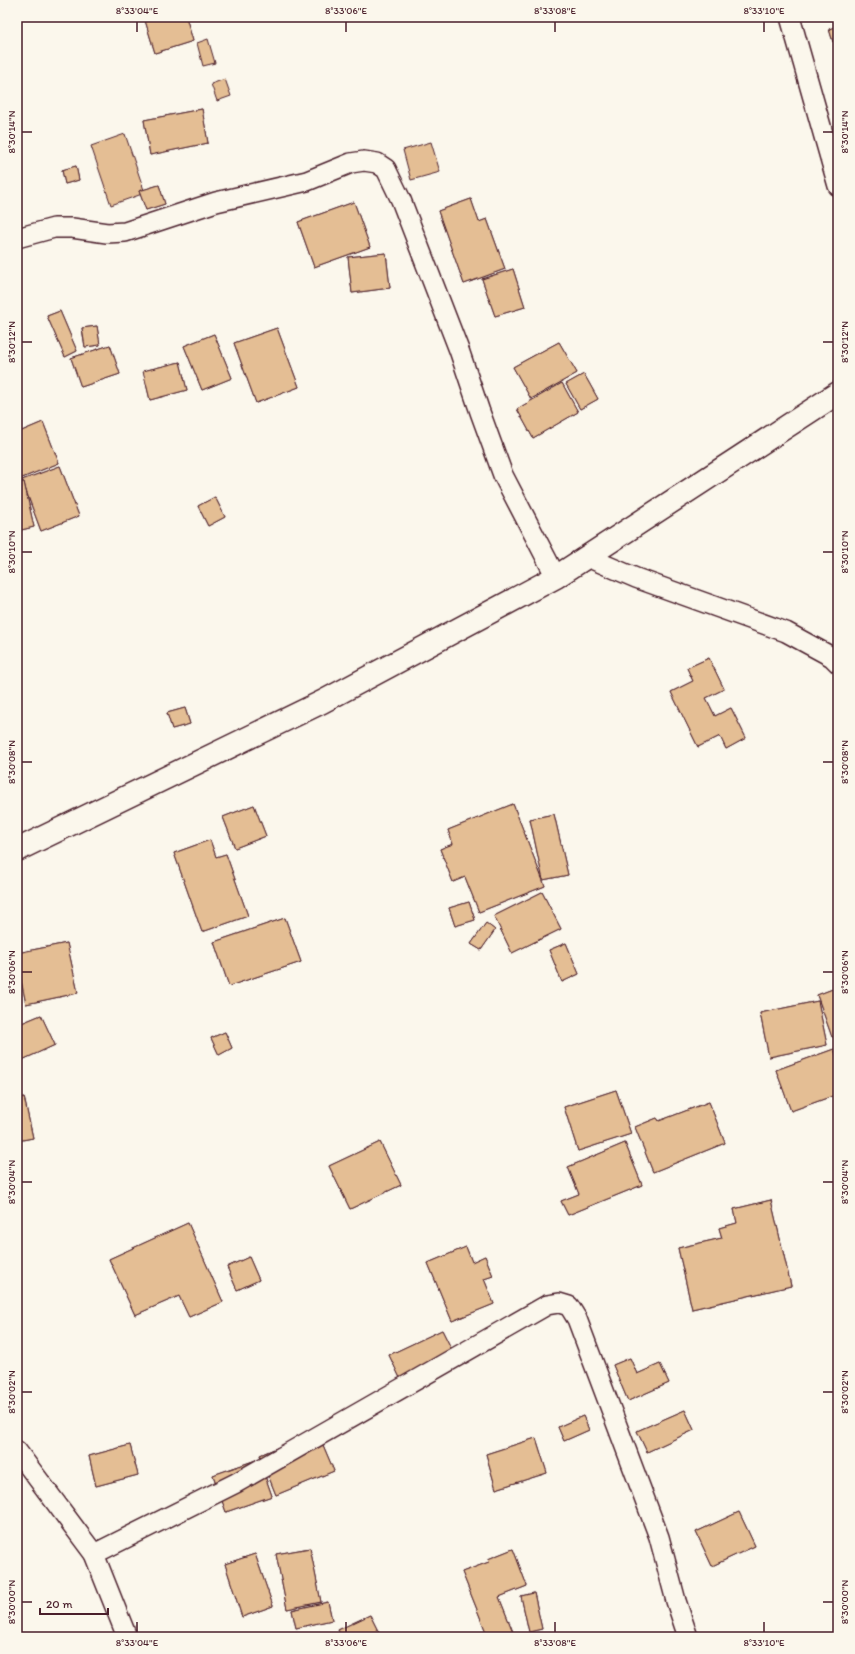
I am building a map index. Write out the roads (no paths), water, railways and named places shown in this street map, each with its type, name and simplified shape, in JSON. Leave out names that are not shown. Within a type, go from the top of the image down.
[{"type":"street","points":[[790,17],[838,186]]},
{"type":"street","points":[[17,238],[54,228],[72,228],[107,233],[125,232],[216,202],[306,181],[351,163],[364,161],[377,163],[386,169],[401,200],[459,350],[503,475],[556,577]]},
{"type":"street","points":[[17,850],[322,702],[556,577],[838,393]]},
{"type":"street","points":[[587,557],[657,586],[786,632],[832,657],[838,663]]},
{"type":"street","points":[[94,1554],[236,1482],[541,1308],[547,1305],[559,1303],[569,1306],[579,1327],[658,1537],[688,1637]]},
{"type":"street","points":[[17,1451],[94,1554],[127,1637]]}]
